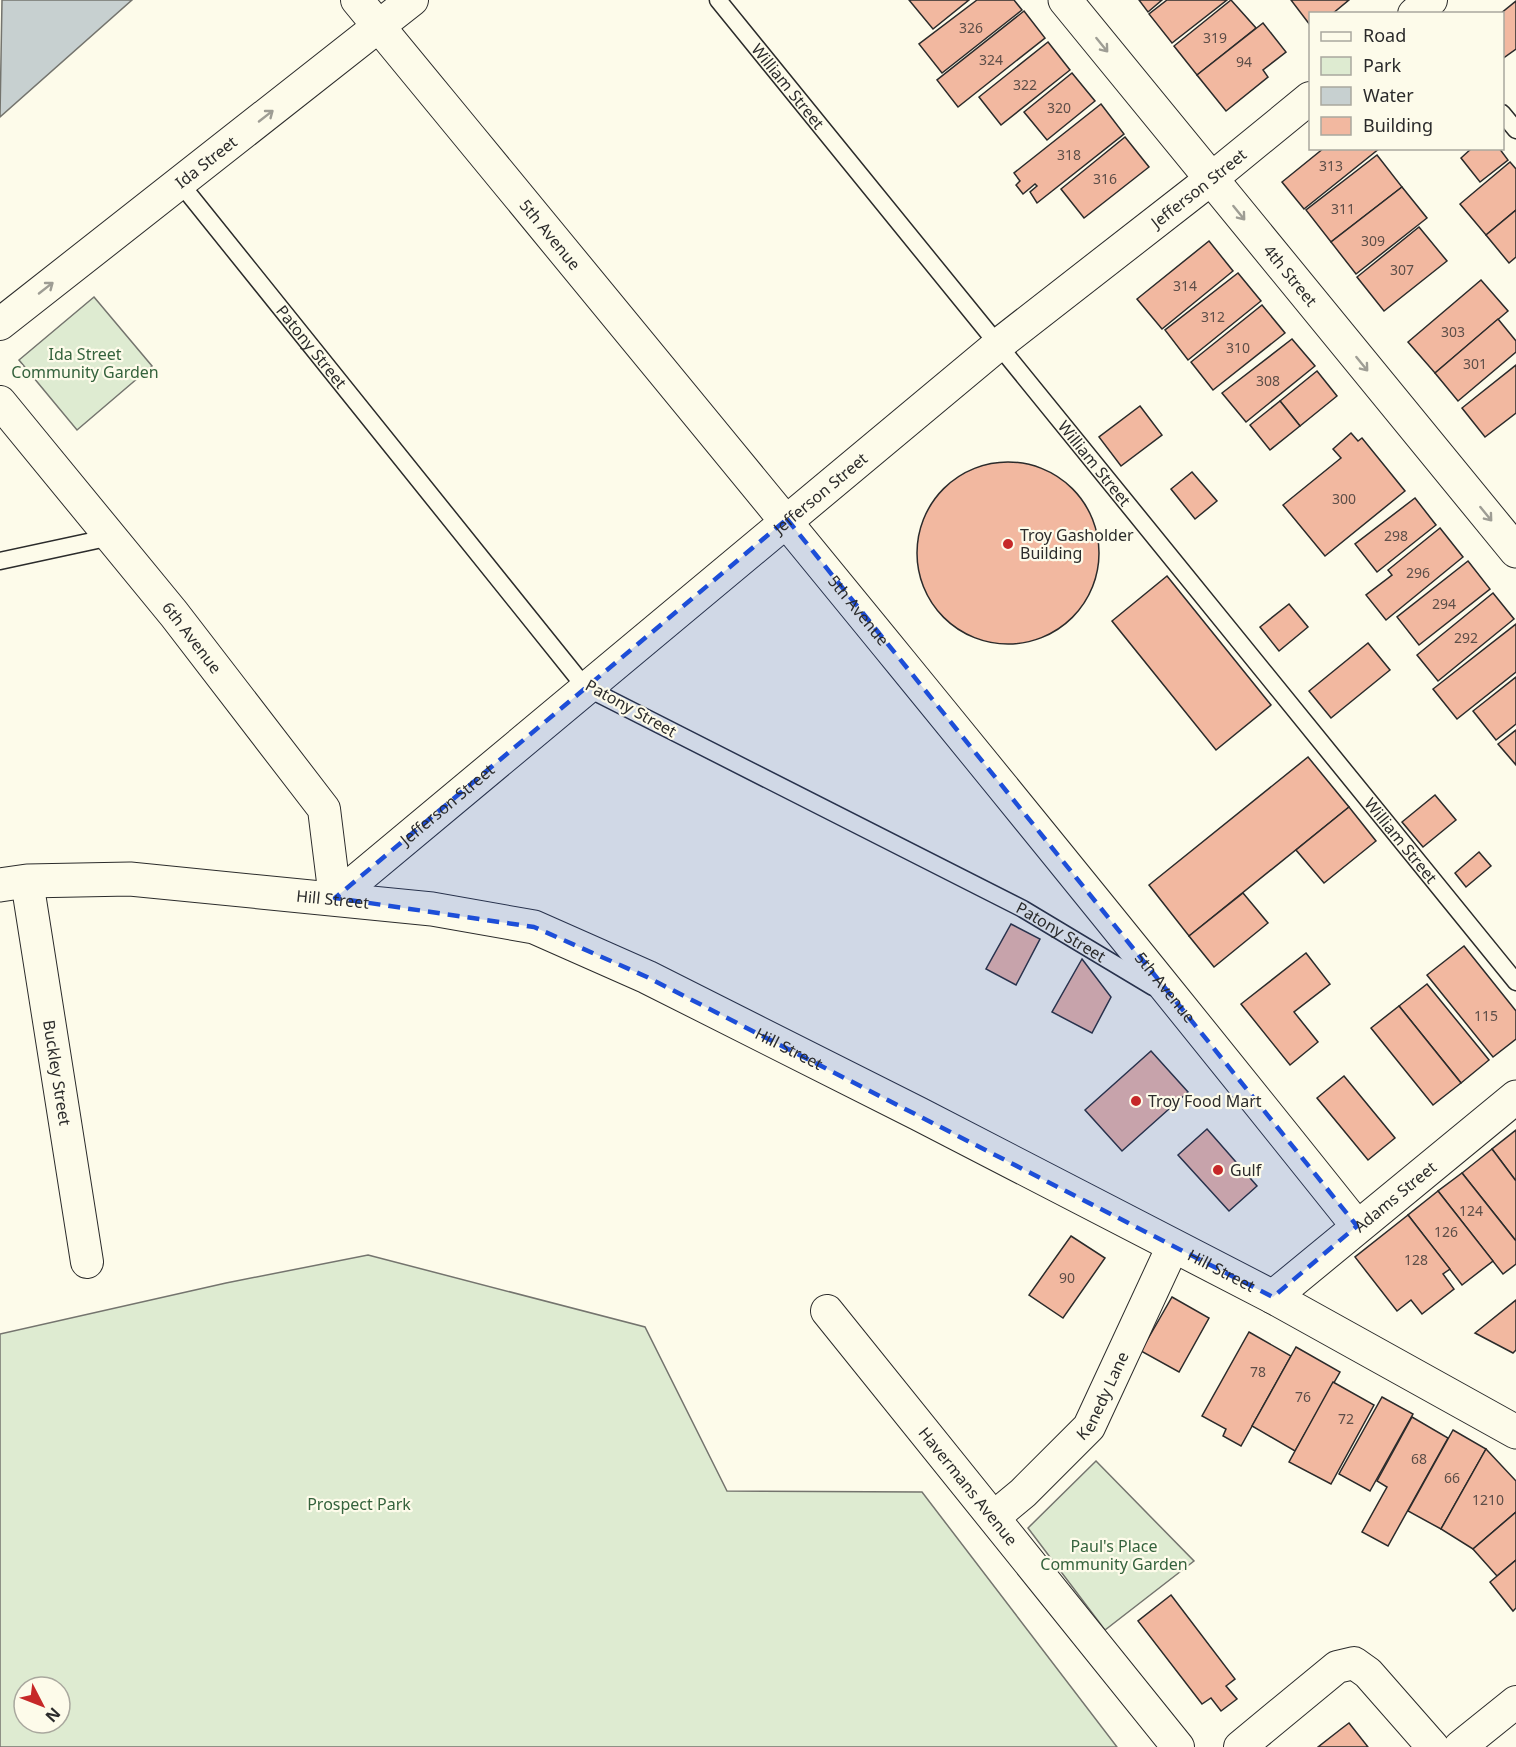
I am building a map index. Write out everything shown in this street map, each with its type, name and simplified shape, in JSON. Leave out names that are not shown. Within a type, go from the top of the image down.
[{"type":"street","name":"5th Avenue","points":[[357,0],[787,519],[1180,1003],[1357,1226]]},
{"type":"street","name":"Ida Street","points":[[0,324],[412,0]]},
{"type":"street","name":"4th Street","points":[[1065,0],[1516,551]]},
{"type":"street","name":"Jefferson Street","points":[[335,898],[585,687],[998,345],[1309,100]]},
{"type":"street","name":"6th Avenue","points":[[0,402],[174,614],[324,808],[335,898]]},
{"type":"street","name":"Hill Street","points":[[14,883],[129,879],[432,909],[534,927],[657,981],[1273,1297],[1516,1432]]},
{"type":"street","name":"Buckley Street","points":[[14,883],[87,1262]]},
{"type":"street","name":"Adams Street","points":[[1273,1297],[1516,1097]]},
{"type":"street","name":"Kenedy Lane","points":[[994,1517],[1023,1493],[1089,1427],[1173,1246]]},
{"type":"street","name":"Havermans Avenue","points":[[827,1311],[1178,1747]]},
{"type":"street","points":[[1240,1747],[1337,1667],[1354,1663],[1368,1673],[1433,1747]]},
{"type":"street","points":[[1460,1747],[1516,1702]]},
{"type":"lane","name":"William Street","points":[[718,0],[1516,982]]},
{"type":"lane","points":[[1504,114],[1516,130]]},
{"type":"lane","name":"Patony Street","points":[[180,183],[585,687],[1023,909],[1180,1003]]},
{"type":"lane","points":[[0,561],[111,537]]},
{"type":"highlighted area","points":[[787,519],[1357,1226],[1273,1297],[647,977],[534,927],[335,898]]},
{"type":"green space","name":"Ida Street Community Garden","points":[[94,297],[152,366],[77,430],[19,360]]},
{"type":"green space","name":"Prospect Park","points":[[368,1255],[645,1327],[727,1491],[922,1492],[1117,1747],[0,1747],[0,1334],[226,1283]]},
{"type":"green space","name":"Paul's Place Community Garden","points":[[1096,1461],[1194,1561],[1105,1630],[1028,1528]]},
{"type":"water","points":[[2,0],[132,0],[0,117]]},
{"type":"building","points":[[909,0],[969,0],[933,29]]},
{"type":"building","points":[[977,0],[1014,0],[1022,10],[942,73],[919,44]]},
{"type":"building","points":[[1139,0],[1162,0],[1148,12]]},
{"type":"building","points":[[1167,0],[1227,0],[1172,43],[1149,14]]},
{"type":"building","points":[[1231,0],[1256,28],[1197,75],[1174,46]]},
{"type":"building","points":[[1291,0],[1349,0],[1334,12],[1309,12],[1309,24]]},
{"type":"building","points":[[1516,1],[1516,49],[1504,58],[1504,12]]},
{"type":"building","points":[[1024,11],[1045,38],[958,107],[937,80]]},
{"type":"building","points":[[1263,23],[1286,52],[1263,70],[1268,77],[1226,111],[1197,75]]},
{"type":"building","points":[[1048,42],[1070,70],[1001,125],[979,97]]},
{"type":"building","points":[[1072,73],[1095,101],[1047,140],[1024,112]]},
{"type":"building","points":[[1101,104],[1124,134],[1037,203],[1030,192],[1037,186],[1035,184],[1023,194],[1016,185],[1020,181],[1014,173]]},
{"type":"building","points":[[1125,137],[1149,167],[1084,218],[1061,189]]},
{"type":"building","points":[[1322,150],[1378,150],[1304,209],[1282,182]]},
{"type":"building","points":[[1470,150],[1500,150],[1508,160],[1480,182],[1461,158]]},
{"type":"building","points":[[1377,155],[1402,187],[1331,242],[1306,210]]},
{"type":"building","points":[[1510,162],[1516,169],[1516,210],[1486,235],[1460,204]]},
{"type":"building","points":[[1402,187],[1427,218],[1356,274],[1331,242]]},
{"type":"building","points":[[1516,210],[1516,257],[1509,263],[1486,235]]},
{"type":"building","points":[[1419,227],[1447,261],[1384,311],[1357,277]]},
{"type":"building","points":[[1209,241],[1233,271],[1162,329],[1137,299]]},
{"type":"building","points":[[1238,273],[1261,301],[1188,360],[1165,330]]},
{"type":"building","points":[[1481,280],[1508,311],[1435,373],[1408,342]]},
{"type":"building","points":[[1262,305],[1285,333],[1213,390],[1191,362]]},
{"type":"building","points":[[1498,319],[1516,341],[1516,352],[1458,401],[1435,373]]},
{"type":"building","points":[[1292,339],[1315,366],[1246,422],[1222,393]]},
{"type":"building","points":[[1516,365],[1516,413],[1485,437],[1462,408]]},
{"type":"building","points":[[1317,371],[1337,396],[1300,426],[1280,401]]},
{"type":"building","points":[[1280,401],[1300,426],[1270,450],[1250,425]]},
{"type":"building","points":[[1140,406],[1162,435],[1121,466],[1099,437]]},
{"type":"building","points":[[1351,433],[1358,441],[1362,438],[1405,491],[1325,556],[1283,505],[1341,458],[1333,449]]},
{"type":"building","name":"Troy Gasholder Building","points":[[1008,462],[1043,469],[1072,489],[1092,518],[1099,553],[1092,588],[1072,617],[1043,637],[1008,644],[973,637],[944,617],[924,588],[917,553],[924,518],[944,489],[973,469]]},
{"type":"building","points":[[1192,472],[1217,501],[1195,519],[1171,489]]},
{"type":"building","points":[[1415,498],[1436,525],[1377,572],[1355,544]]},
{"type":"building","points":[[1440,528],[1463,557],[1386,620],[1366,595],[1392,575],[1388,570]]},
{"type":"building","points":[[1468,561],[1490,589],[1419,645],[1397,617]]},
{"type":"building","points":[[1167,576],[1271,705],[1216,750],[1112,621]]},
{"type":"building","points":[[1493,593],[1514,619],[1438,681],[1417,655]]},
{"type":"building","points":[[1289,604],[1308,627],[1279,651],[1260,627]]},
{"type":"building","points":[[1516,624],[1516,672],[1457,719],[1433,689]]},
{"type":"building","points":[[1368,643],[1390,670],[1331,718],[1309,691]]},
{"type":"building","points":[[1516,677],[1516,724],[1496,740],[1473,711]]},
{"type":"building","points":[[1516,730],[1516,765],[1498,744]]},
{"type":"building","points":[[1308,757],[1349,807],[1189,936],[1149,885]]},
{"type":"building","points":[[1435,795],[1456,820],[1423,847],[1402,822]]},
{"type":"building","points":[[1349,807],[1376,841],[1324,883],[1296,850]]},
{"type":"building","points":[[1479,852],[1491,866],[1466,887],[1455,873]]},
{"type":"building","points":[[1243,893],[1268,923],[1214,967],[1189,936]]},
{"type":"building","points":[[1011,924],[1040,939],[1016,985],[986,969]]},
{"type":"building","points":[[1464,946],[1516,1011],[1516,1039],[1493,1057],[1427,975]]},
{"type":"building","points":[[1306,953],[1330,984],[1294,1012],[1318,1042],[1290,1065],[1241,1004]]},
{"type":"building","points":[[1082,959],[1111,997],[1092,1033],[1052,1012]]},
{"type":"building","points":[[1427,984],[1489,1060],[1461,1083],[1399,1006]]},
{"type":"building","points":[[1399,1006],[1461,1083],[1433,1105],[1371,1028]]},
{"type":"building","name":"Troy Food Mart","points":[[1151,1051],[1188,1092],[1122,1151],[1085,1110]]},
{"type":"building","points":[[1344,1076],[1395,1138],[1368,1160],[1317,1098]]},
{"type":"building","name":"Gulf","points":[[1207,1129],[1257,1186],[1229,1211],[1178,1155]]},
{"type":"building","points":[[1516,1130],[1516,1181],[1492,1149]]},
{"type":"building","points":[[1492,1149],[1516,1181],[1516,1241],[1462,1173]]},
{"type":"building","points":[[1462,1173],[1516,1241],[1516,1264],[1503,1274],[1438,1191]]},
{"type":"building","points":[[1438,1191],[1493,1261],[1462,1285],[1408,1215]]},
{"type":"building","points":[[1408,1215],[1450,1269],[1443,1274],[1454,1289],[1422,1314],[1411,1300],[1397,1311],[1355,1257]]},
{"type":"building","points":[[1071,1236],[1105,1258],[1063,1318],[1029,1295]]},
{"type":"building","points":[[1172,1297],[1209,1318],[1179,1372],[1141,1351]]},
{"type":"building","points":[[1516,1300],[1516,1350],[1513,1353],[1475,1333]]},
{"type":"building","points":[[1249,1332],[1291,1356],[1241,1446],[1223,1436],[1226,1429],[1202,1416]]},
{"type":"building","points":[[1296,1347],[1340,1372],[1295,1451],[1252,1426]]},
{"type":"building","points":[[1333,1382],[1374,1405],[1331,1484],[1289,1462]]},
{"type":"building","points":[[1382,1397],[1413,1414],[1370,1491],[1339,1474]]},
{"type":"building","points":[[1412,1417],[1448,1438],[1388,1546],[1362,1532],[1387,1487],[1377,1481]]},
{"type":"building","points":[[1453,1430],[1486,1449],[1441,1529],[1408,1511]]},
{"type":"building","points":[[1486,1449],[1516,1481],[1516,1512],[1473,1549],[1441,1529]]},
{"type":"building","points":[[1516,1512],[1516,1560],[1497,1576],[1473,1549]]},
{"type":"building","points":[[1516,1560],[1516,1608],[1513,1611],[1490,1582]]},
{"type":"building","points":[[1171,1595],[1235,1679],[1226,1686],[1237,1699],[1221,1711],[1211,1698],[1202,1704],[1138,1621]]},
{"type":"building","points":[[1349,1723],[1368,1747],[1318,1747],[1341,1729]]},
{"type":"place","name":"Troy Gasholder Building","points":[[1008,544]]},
{"type":"place","name":"Troy Food Mart","points":[[1136,1101]]},
{"type":"place","name":"Gulf","points":[[1218,1170]]}]
